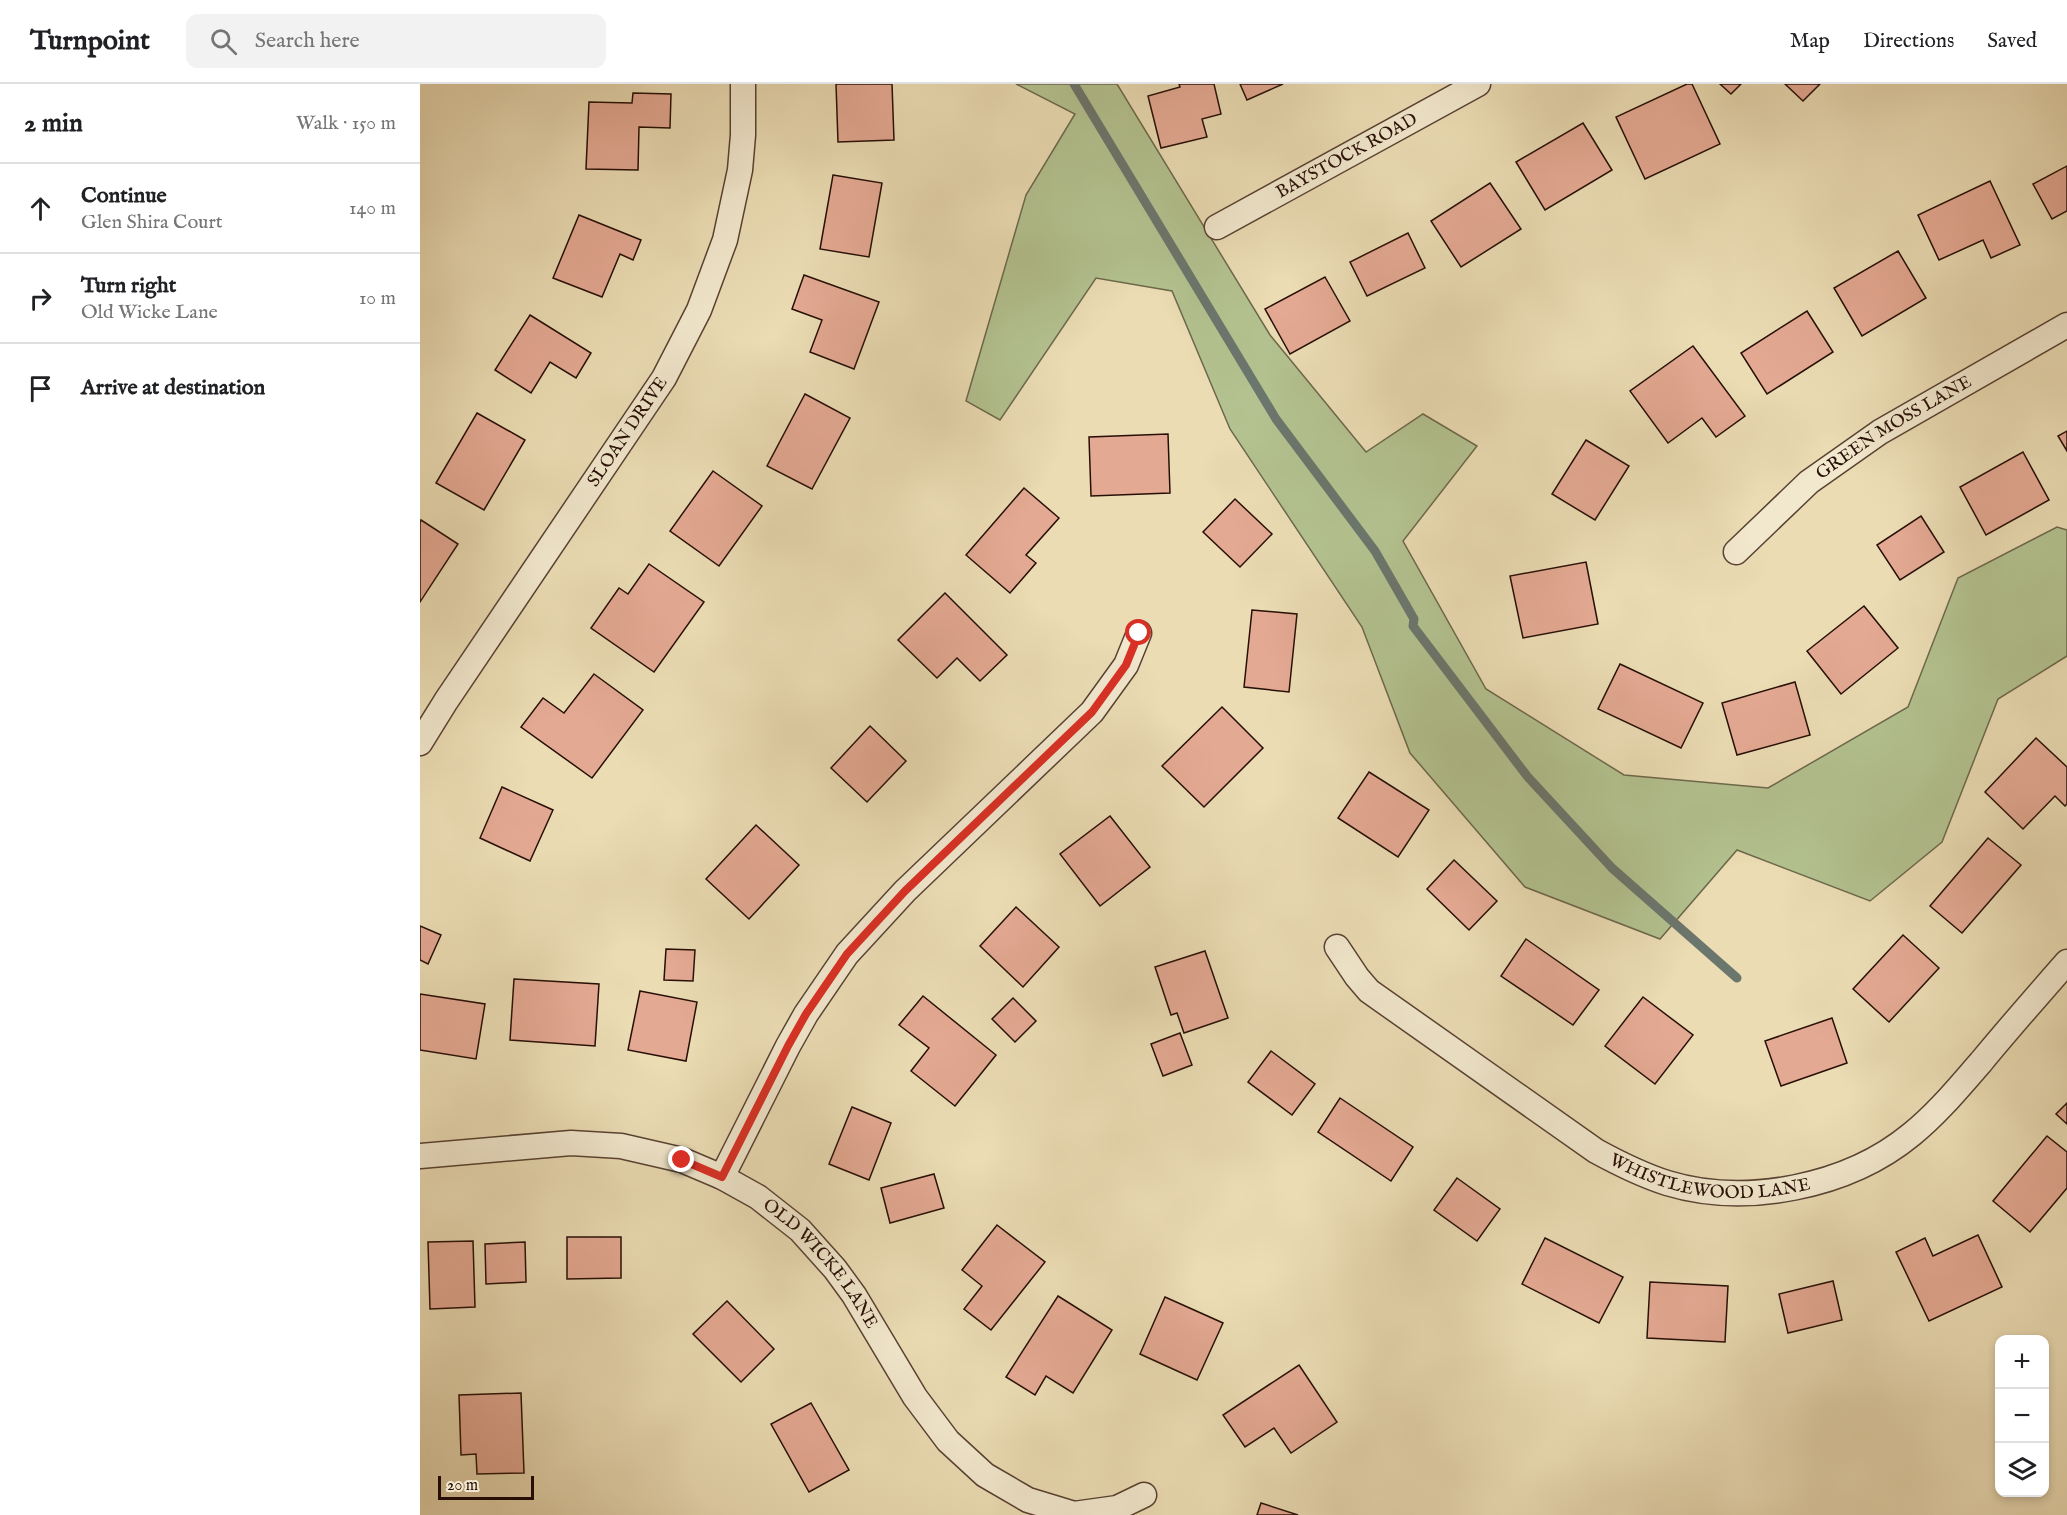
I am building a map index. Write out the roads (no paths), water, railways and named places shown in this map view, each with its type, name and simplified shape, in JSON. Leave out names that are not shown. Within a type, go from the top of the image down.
[{"type":"street","name":"SLOAN DRIVE","points":[[420,743],[664,378],[699,310],[725,240],[740,170],[743,84]]},
{"type":"street","name":"BAYSTOCK ROAD","points":[[1217,227],[1478,84]]},
{"type":"street","name":"GREEN MOSS LANE","points":[[1736,552],[1809,482],[1880,432],[2067,325]]},
{"type":"street","points":[[722,1177],[788,1046],[806,1014],[847,954],[905,891],[1092,712],[1126,665],[1139,633]]},
{"type":"street","name":"WHISTLEWOOD LANE","points":[[1337,947],[1357,977],[1370,991],[1596,1150],[1619,1164],[1667,1183],[1717,1192],[1770,1192],[1823,1181],[1867,1163],[1911,1135],[1949,1098],[2067,962]]},
{"type":"street","name":"OLD WICKE LANE","points":[[420,1156],[571,1143],[621,1146],[682,1160],[722,1177],[758,1197],[800,1230],[835,1269],[854,1295],[915,1397],[948,1441],[986,1475],[1028,1500],[1074,1514],[1117,1508],[1144,1495]]},
{"type":"waterway","points":[[1074,84],[1276,419],[1375,551],[1414,619],[1413,626],[1527,776],[1612,868],[1737,978]]}]
